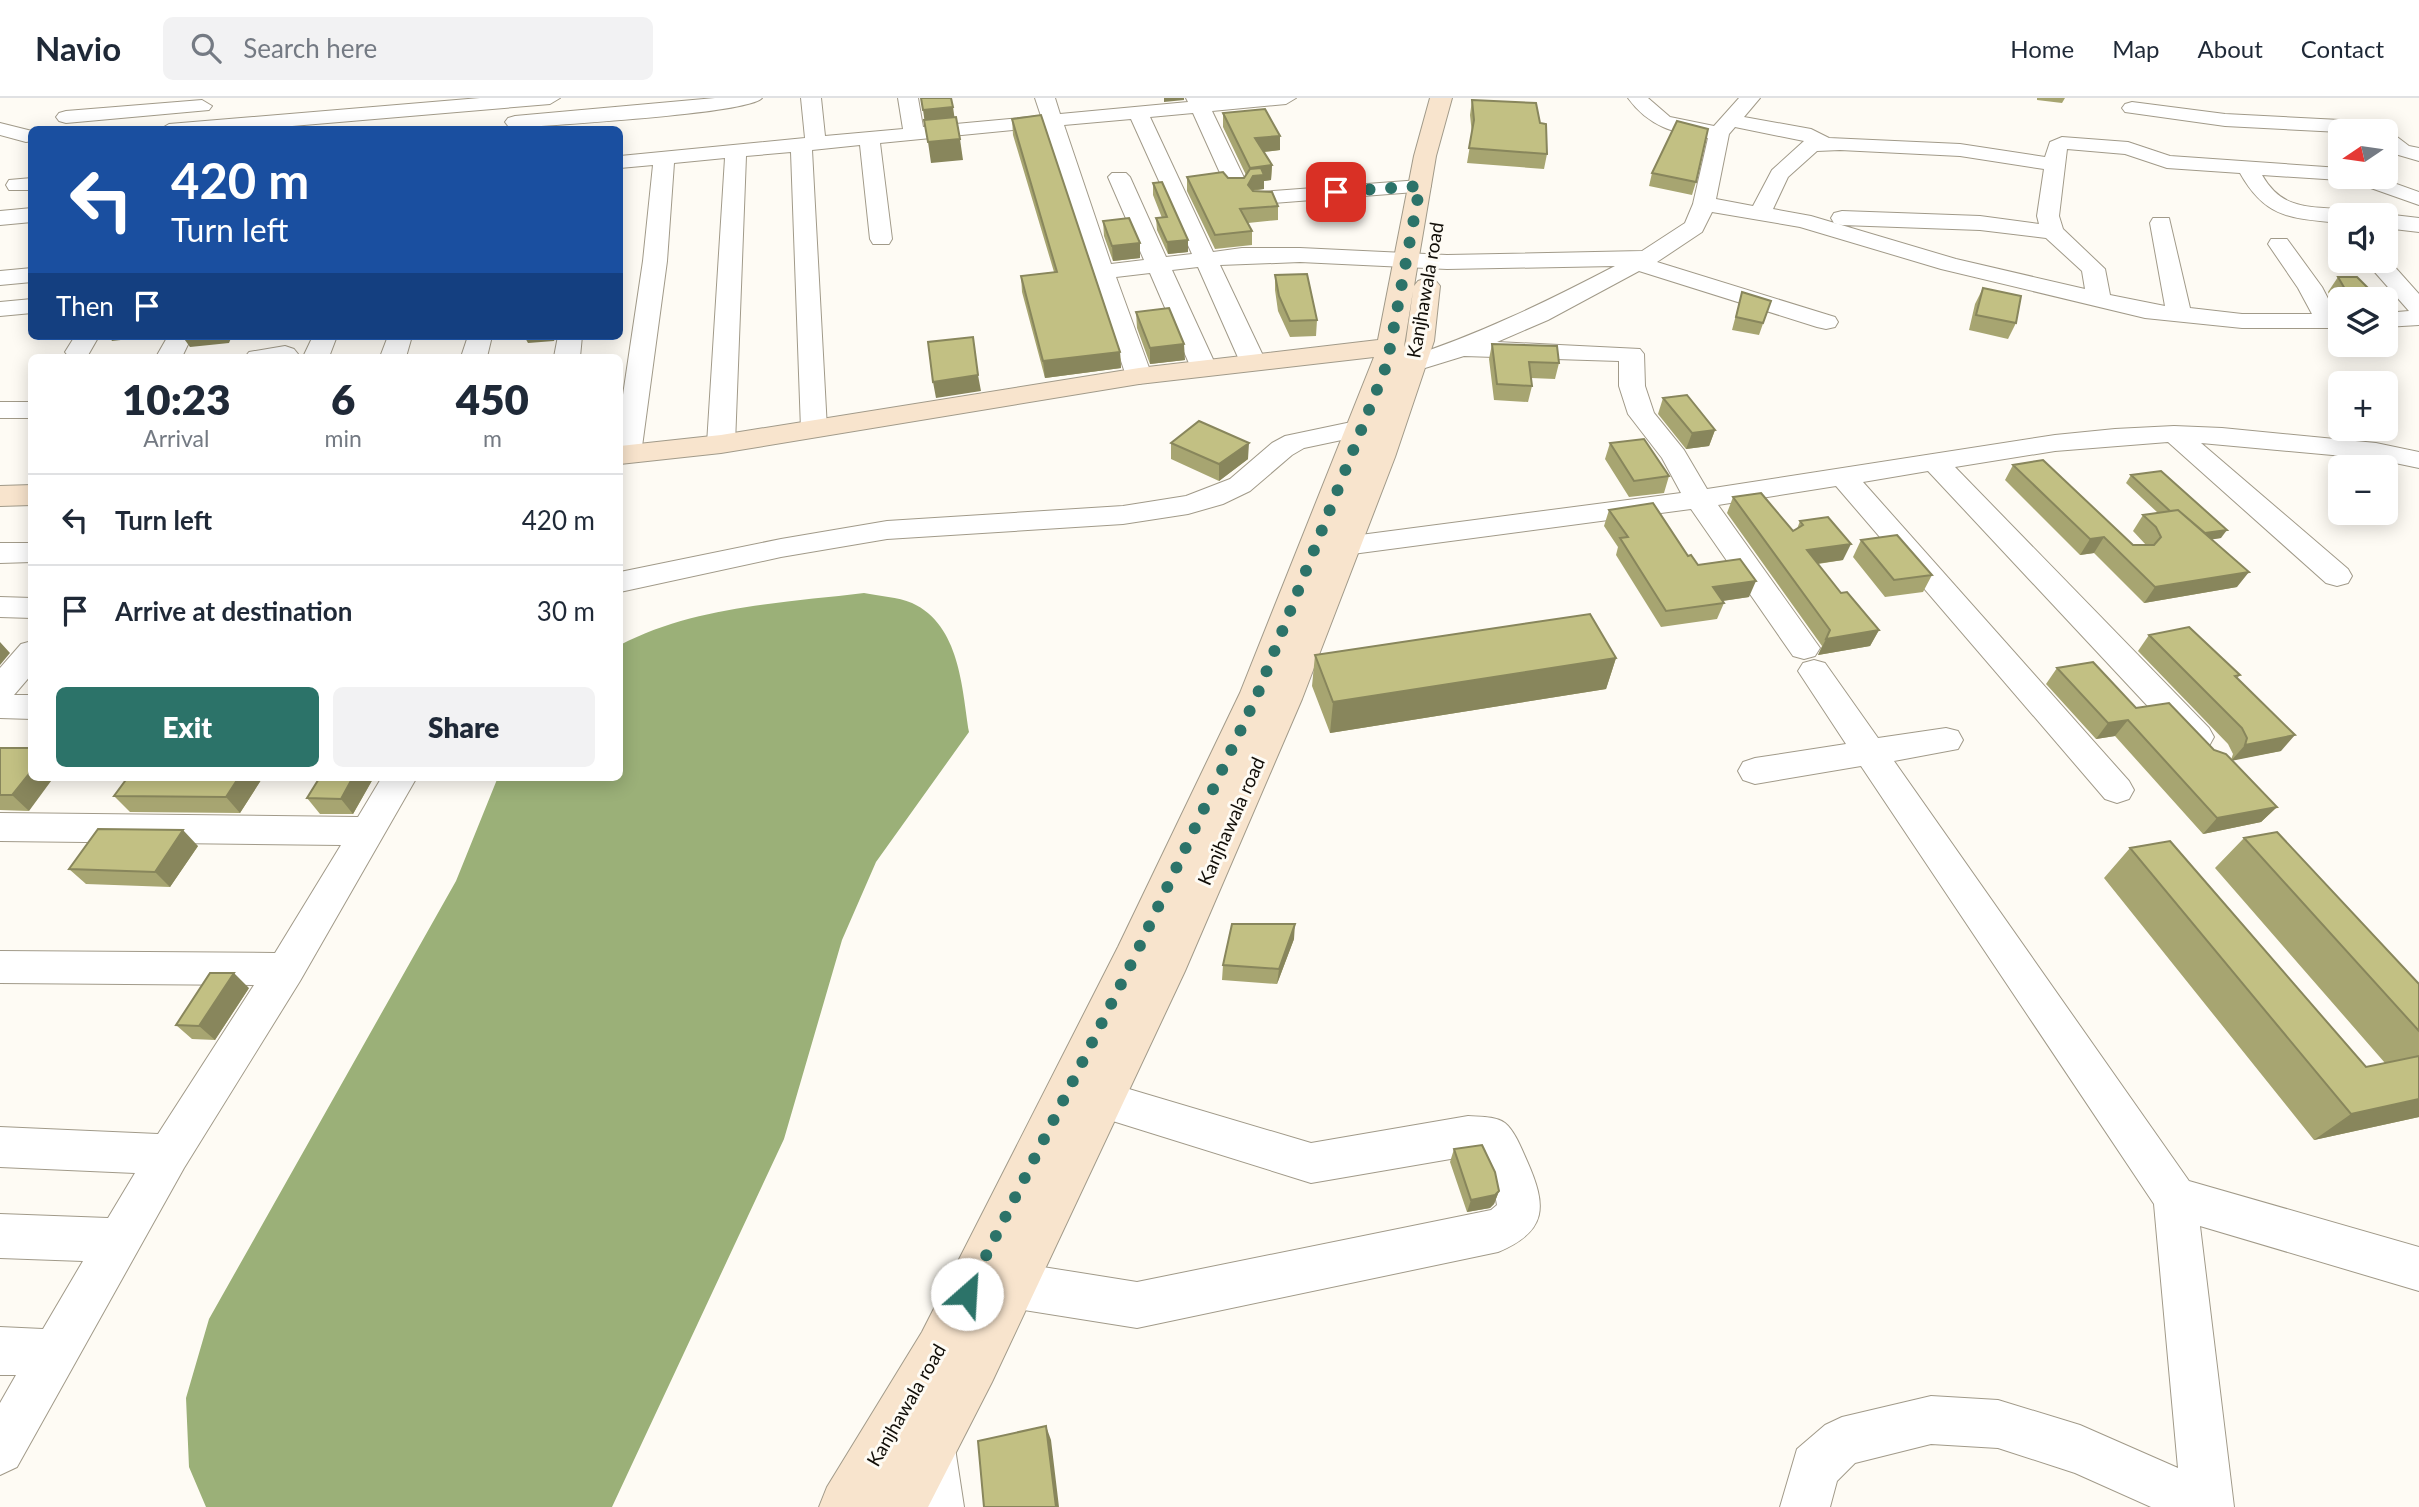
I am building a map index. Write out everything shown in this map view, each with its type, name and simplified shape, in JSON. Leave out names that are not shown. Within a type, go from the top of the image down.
[{"type":"main road","name":"Kanjhawala road","points":[[1420,260],[1420,186],[1441,98]]},
{"type":"main road","name":"Kanjhawala road","points":[[847,1507],[940,1350],[1136,954],[1330,546],[1380,457],[1420,260],[1461,98]]},
{"type":"main road","name":"Kanjhawala road","points":[[898,1507],[1012,1285],[1169,960],[1284,699],[1330,546],[1361,428],[1401,356]]},
{"type":"main road","points":[[623,455],[721,444],[1139,376],[1253,362],[1401,356]]},
{"type":"main road","points":[[0,496],[28,495]]},
{"type":"street","points":[[233,126],[542,98],[530,125]]},
{"type":"street","points":[[491,124],[530,125],[652,105],[752,98]]},
{"type":"street","points":[[811,98],[814,429]]},
{"type":"street","points":[[908,98],[914,134]]},
{"type":"street","points":[[1045,98],[1065,195],[1103,272],[1139,376]]},
{"type":"street","points":[[717,132],[869,138],[1052,122],[1104,107],[1152,107],[1286,98]]},
{"type":"street","points":[[1638,98],[1647,112],[1671,125],[1804,133],[1824,144]]},
{"type":"street","points":[[1462,348],[1539,315],[1642,261],[1694,227],[1704,205],[1723,127],[1749,98]]},
{"type":"street","points":[[2257,98],[2281,124]]},
{"type":"street","points":[[1198,102],[1236,184]]},
{"type":"street","points":[[66,117],[227,104],[213,126]]},
{"type":"street","points":[[623,455],[656,261],[650,149],[652,105]]},
{"type":"street","points":[[1152,107],[1172,185],[1253,362]]},
{"type":"street","points":[[2130,116],[2167,162],[2328,173]]},
{"type":"street","points":[[2099,302],[2092,270],[2053,232],[2048,216],[2057,146],[2062,143],[2088,143],[2130,116],[2328,126]]},
{"type":"street","points":[[0,129],[26,136]]},
{"type":"street","points":[[623,161],[650,149],[736,151],[810,137]]},
{"type":"street","points":[[869,138],[881,239]]},
{"type":"street","points":[[1760,213],[1771,187],[1787,165],[1812,145],[1960,150],[2053,164]]},
{"type":"street","points":[[2398,146],[2419,155]]},
{"type":"street","points":[[721,444],[736,151]]},
{"type":"street","points":[[2247,168],[2265,196],[2274,202],[2328,214]]},
{"type":"street","points":[[1065,195],[1122,183],[1172,185]]},
{"type":"street","points":[[1122,183],[1156,265],[1204,368]]},
{"type":"street","points":[[1261,198],[1420,186]]},
{"type":"street","points":[[2391,189],[2419,199]]},
{"type":"street","points":[[1704,205],[1803,221],[1949,264],[2099,302],[2180,315],[2242,321],[2328,321]]},
{"type":"street","points":[[0,218],[28,215]]},
{"type":"street","points":[[1803,221],[1844,218],[1980,223],[2053,232]]},
{"type":"street","points":[[2161,223],[2169,279],[2180,315]]},
{"type":"street","points":[[2398,223],[2419,225]]},
{"type":"street","points":[[2279,244],[2328,312]]},
{"type":"street","points":[[1103,272],[1205,258],[1300,255],[1420,260],[1642,261],[1826,322]]},
{"type":"street","points":[[2388,273],[2419,308]]},
{"type":"street","points":[[0,278],[28,275]]},
{"type":"street","points":[[0,309],[28,306]]},
{"type":"street","points":[[2398,319],[2419,317]]},
{"type":"street","points":[[1401,356],[1462,348],[1631,354],[1632,386],[1637,405],[1674,456],[1699,499],[1870,753],[2175,1198],[2208,1507]]},
{"type":"street","points":[[0,410],[28,410]]},
{"type":"street","points":[[623,581],[780,548],[887,530],[1122,515],[1188,505],[1213,498],[1240,485],[1282,449],[1296,442],[1361,428]]},
{"type":"street","points":[[1330,546],[1699,499],[1935,462],[2035,457],[2115,437],[2174,434],[2269,440],[2411,456]]},
{"type":"street","points":[[2174,434],[2337,576]]},
{"type":"street","points":[[1935,462],[2214,755]]},
{"type":"street","points":[[1844,478],[2117,790]]},
{"type":"street","points":[[0,553],[28,552]]},
{"type":"street","points":[[0,607],[28,608]]},
{"type":"street","points":[[0,690],[28,657]]},
{"type":"street","points":[[0,706],[28,707]]},
{"type":"street","points":[[1755,771],[1946,740]]},
{"type":"street","points":[[0,1450],[169,1154],[286,969],[398,781]]},
{"type":"street","points":[[0,827],[367,831]]},
{"type":"street","points":[[0,967],[286,969]]},
{"type":"street","points":[[1012,1285],[1137,1305],[1498,1230],[1512,1222],[1519,1213],[1520,1202],[1502,1153],[1490,1137],[1468,1136],[1311,1163],[1102,1100]]},
{"type":"street","points":[[0,1147],[169,1154]]},
{"type":"street","points":[[2175,1198],[2419,1269]]},
{"type":"street","points":[[0,1236],[121,1240]]},
{"type":"street","points":[[0,1351],[56,1353]]},
{"type":"street","points":[[1805,1507],[1815,1467],[1842,1442],[1931,1420],[1998,1424],[2080,1450],[2208,1507]]},
{"type":"street","points":[[930,1448],[939,1507]]},
{"type":"shaded area","points":[[864,593],[912,603],[928,613],[940,626],[956,659],[969,732],[876,862],[842,940],[784,1139],[612,1507],[206,1507],[189,1467],[186,1398],[209,1319],[456,881],[496,781],[623,781],[623,644],[678,622],[770,604]]},
{"type":"building","points":[[921,98],[951,98],[953,107],[923,110]]},
{"type":"building","points":[[1472,100],[1536,103],[1540,123],[1546,124],[1547,154],[1469,148],[1474,120]]},
{"type":"building","points":[[1265,109],[1280,136],[1255,138],[1272,165],[1250,168],[1223,113]]},
{"type":"building","points":[[1041,115],[1120,352],[1043,361],[1021,276],[1057,272],[1012,119]]},
{"type":"building","points":[[956,117],[960,139],[928,142],[924,120]]},
{"type":"building","points":[[1677,121],[1708,129],[1696,182],[1652,173]]},
{"type":"building","points":[[1261,168],[1264,175],[1253,176],[1248,185],[1253,191],[1272,192],[1278,206],[1240,209],[1252,231],[1215,235],[1187,177],[1223,172],[1228,178],[1244,178],[1250,169]]},
{"type":"building","points":[[1162,182],[1188,240],[1167,242],[1156,218],[1167,217],[1153,183]]},
{"type":"building","points":[[1129,218],[1140,243],[1112,246],[1103,221]]},
{"type":"building","points":[[1307,274],[1317,320],[1290,321],[1279,296],[1275,275]]},
{"type":"building","points":[[2338,277],[2357,277],[2367,287],[2344,287]]},
{"type":"building","points":[[1983,288],[2021,296],[2016,323],[1976,315]]},
{"type":"building","points":[[1742,292],[1771,301],[1763,323],[1736,317]]},
{"type":"building","points":[[1169,308],[1184,344],[1150,348],[1136,312]]},
{"type":"building","points":[[973,337],[978,375],[933,382],[928,342]]},
{"type":"building","points":[[1492,344],[1557,346],[1559,363],[1529,362],[1532,386],[1497,384]]},
{"type":"building","points":[[1687,395],[1715,430],[1692,433],[1663,398]]},
{"type":"building","points":[[1199,421],[1249,443],[1219,464],[1171,443]]},
{"type":"building","points":[[1644,439],[1669,476],[1634,481],[1610,443]]},
{"type":"building","points":[[2043,460],[2133,545],[2154,545],[2161,537],[2156,527],[2143,515],[2178,510],[2249,572],[2155,587],[2104,537],[2090,539],[2013,465]]},
{"type":"building","points":[[2161,471],[2227,530],[2205,533],[2178,510],[2170,511],[2131,475]]},
{"type":"building","points":[[1761,493],[1793,531],[1803,525],[1800,521],[1828,517],[1851,544],[1807,550],[1841,593],[1847,592],[1879,630],[1826,639],[1830,630],[1733,497]]},
{"type":"building","points":[[1653,503],[1688,556],[1691,555],[1698,565],[1740,559],[1756,581],[1713,587],[1724,603],[1666,611],[1620,538],[1628,537],[1609,510]]},
{"type":"building","points":[[1897,535],[1932,575],[1894,580],[1861,540]]},
{"type":"building","points":[[1590,614],[1616,658],[1333,702],[1315,655]]},
{"type":"building","points":[[2189,627],[2240,675],[2235,676],[2295,735],[2245,745],[2247,738],[2242,728],[2149,635]]},
{"type":"building","points":[[2093,662],[2136,708],[2169,703],[2214,750],[2226,754],[2277,807],[2217,818],[2128,720],[2108,723],[2057,668]]},
{"type":"building","points":[[0,748],[28,748],[28,775],[12,795],[0,795]]},
{"type":"building","points":[[125,781],[236,781],[226,797],[114,796]]},
{"type":"building","points":[[318,781],[351,781],[341,799],[307,798]]},
{"type":"building","points":[[98,829],[183,830],[155,872],[69,869]]},
{"type":"building","points":[[2277,832],[2419,984],[2419,1031],[2244,838]]},
{"type":"building","points":[[2170,841],[2366,1067],[2419,1056],[2419,1099],[2351,1114],[2130,848]]},
{"type":"building","points":[[1232,924],[1295,924],[1279,969],[1223,965]]},
{"type":"building","points":[[210,973],[234,973],[199,1026],[176,1025]]},
{"type":"building","points":[[1482,1145],[1495,1172],[1499,1191],[1495,1195],[1471,1200],[1454,1149]]},
{"type":"building","points":[[1046,1426],[1056,1507],[984,1507],[978,1441]]},
{"type":"route","points":[[967,1294],[1136,954],[1258,693],[1387,364],[1420,186],[1336,192]]}]
